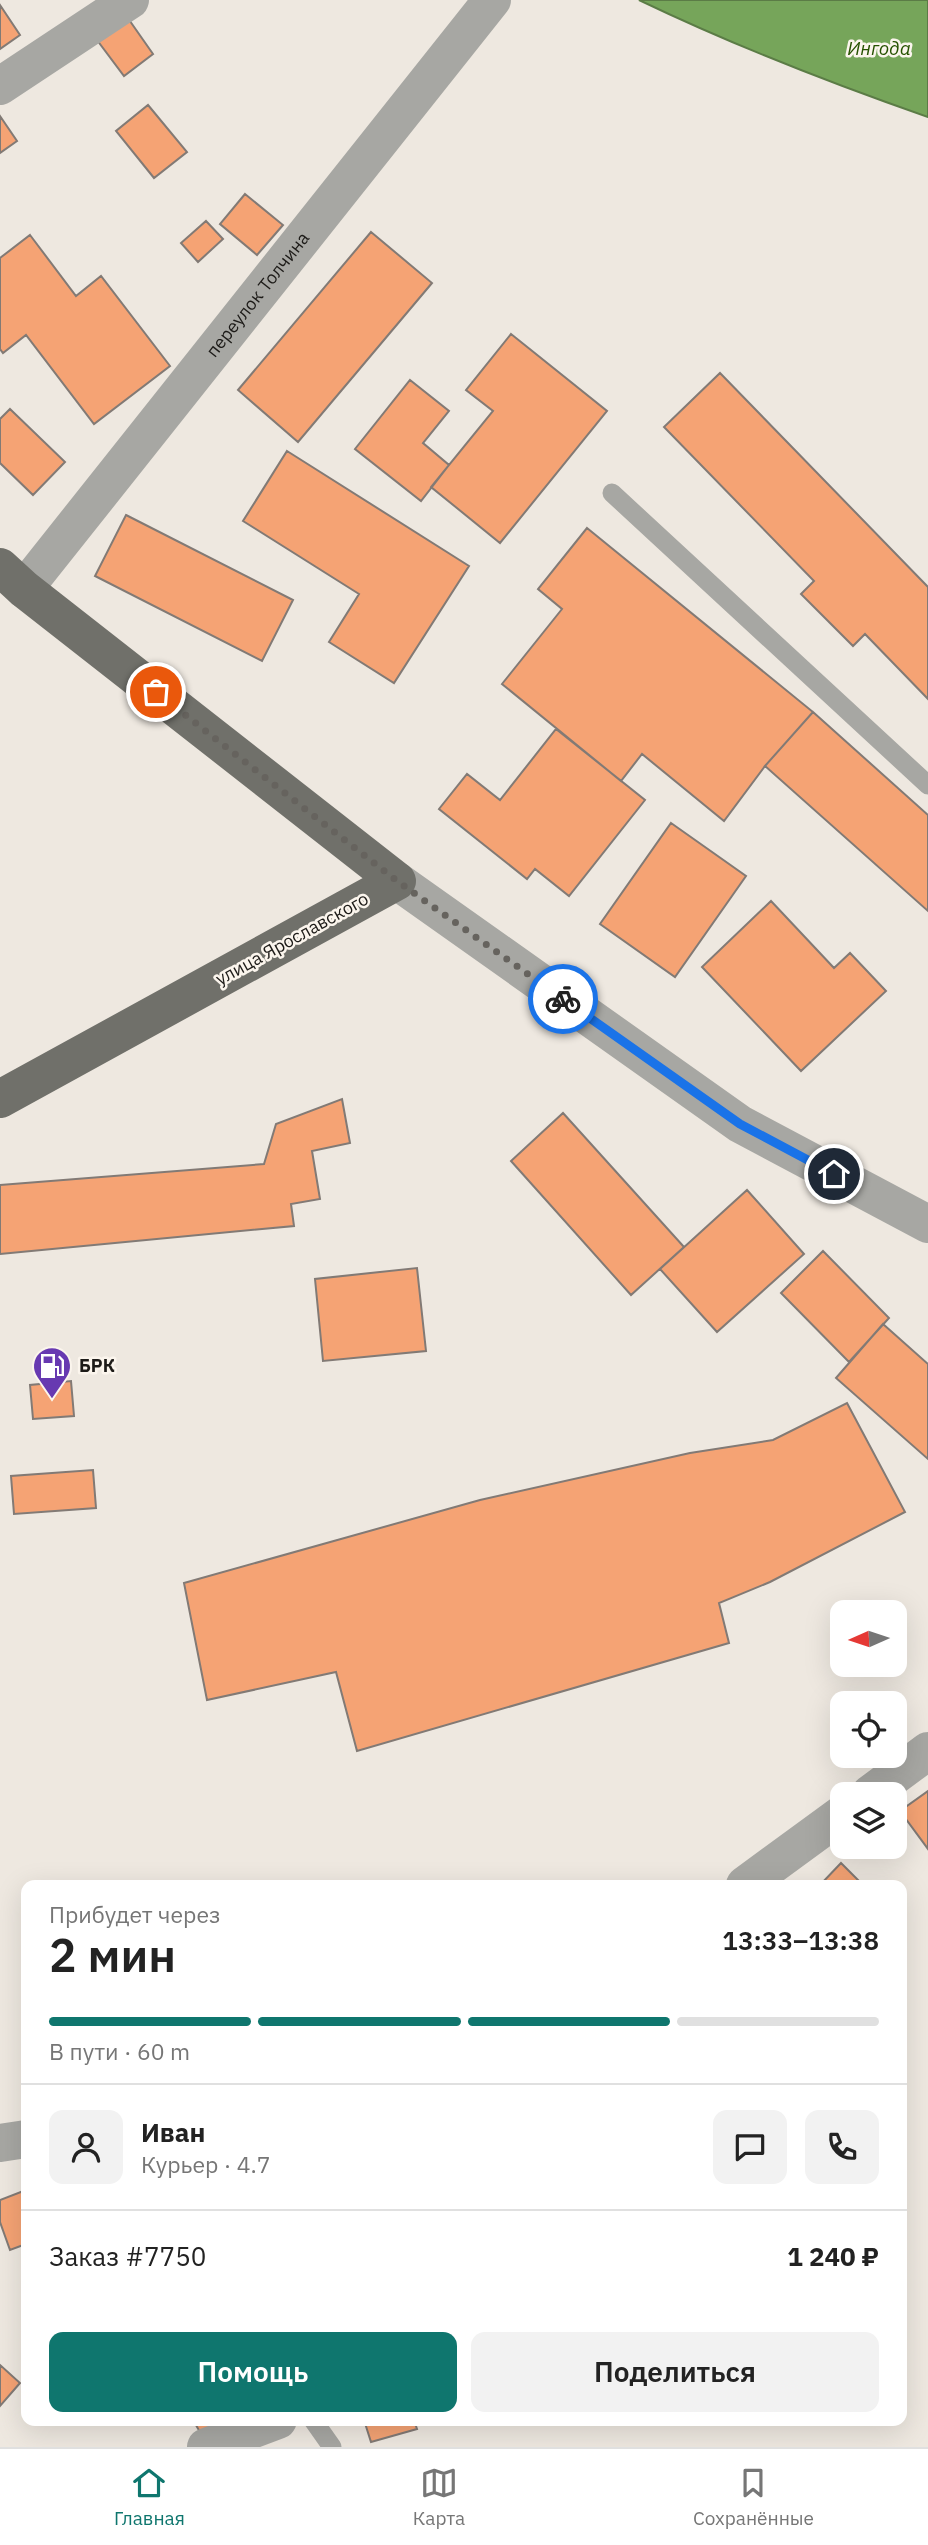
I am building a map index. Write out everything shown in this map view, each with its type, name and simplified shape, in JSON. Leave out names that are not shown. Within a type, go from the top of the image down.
[{"type":"main road","points":[[12,578],[397,881]]},
{"type":"main road","name":"улица Ярославского","points":[[0,1099],[397,881]]},
{"type":"street","points":[[0,86],[130,0]]},
{"type":"street","name":"переулок Толчина","points":[[12,578],[492,0]]},
{"type":"street","points":[[397,881],[740,1124],[928,1224]]},
{"type":"street","points":[[886,1782],[928,1751]]},
{"type":"street","points":[[752,1880],[830,1823]]},
{"type":"street","points":[[0,2143],[21,2140]]},
{"type":"street","points":[[206,2447],[262,2426]]},
{"type":"lane","points":[[612,493],[928,785]]},
{"type":"lane","points":[[317,2426],[332,2447]]},
{"type":"water","name":"Ингода","points":[[639,0],[928,0],[928,117],[782,63]]},
{"type":"building","points":[[0,5],[20,35],[0,49]]},
{"type":"building","points":[[125,14],[153,54],[124,76],[94,36]]},
{"type":"building","points":[[148,105],[187,152],[154,178],[116,131]]},
{"type":"building","points":[[0,116],[17,141],[0,153]]},
{"type":"building","points":[[245,194],[283,225],[257,255],[220,224]]},
{"type":"building","points":[[206,221],[223,239],[198,262],[181,243]]},
{"type":"building","points":[[371,232],[432,283],[298,442],[238,390]]},
{"type":"building","points":[[30,235],[76,296],[101,276],[170,366],[94,424],[26,335],[3,353],[0,349],[0,258]]},
{"type":"building","points":[[511,334],[607,411],[500,543],[431,487],[493,411],[466,390]]},
{"type":"building","points":[[720,373],[928,587],[928,699],[865,634],[853,646],[801,594],[814,581],[664,427]]},
{"type":"building","points":[[410,380],[449,411],[423,443],[449,465],[421,501],[355,449]]},
{"type":"building","points":[[10,409],[65,462],[33,495],[0,463],[0,419]]},
{"type":"building","points":[[287,451],[469,566],[394,683],[329,642],[359,594],[243,521]]},
{"type":"building","points":[[126,515],[293,600],[262,661],[95,576]]},
{"type":"building","points":[[587,528],[813,712],[765,766],[724,821],[642,754],[621,781],[502,684],[562,609],[538,589]]},
{"type":"building","points":[[813,712],[928,815],[928,911],[765,766]]},
{"type":"building","points":[[556,729],[645,800],[569,896],[535,869],[527,879],[439,809],[467,774],[500,800]]},
{"type":"building","points":[[671,823],[746,876],[675,977],[600,924]]},
{"type":"building","points":[[771,901],[834,968],[850,953],[886,991],[801,1071],[702,967]]},
{"type":"building","points":[[342,1099],[350,1143],[312,1151],[320,1199],[291,1204],[294,1226],[0,1254],[0,1185],[264,1164],[276,1124]]},
{"type":"building","points":[[563,1113],[684,1247],[631,1295],[511,1161]]},
{"type":"building","points":[[747,1190],[804,1254],[717,1332],[660,1269]]},
{"type":"building","points":[[823,1251],[889,1318],[849,1362],[781,1293]]},
{"type":"building","points":[[417,1268],[426,1351],[323,1361],[315,1279]]},
{"type":"building","points":[[883,1324],[928,1364],[928,1459],[836,1378]]},
{"type":"building","name":"БРК","points":[[71,1381],[74,1416],[33,1419],[30,1385]]},
{"type":"building","points":[[847,1403],[905,1512],[770,1582],[719,1603],[729,1643],[357,1751],[336,1672],[207,1700],[184,1583],[480,1500],[690,1453],[773,1440]]},
{"type":"building","points":[[93,1470],[96,1508],[14,1514],[11,1476]]},
{"type":"building","points":[[928,1791],[928,1849],[907,1820],[907,1806]]},
{"type":"building","points":[[841,1863],[858,1880],[825,1880]]},
{"type":"building","points":[[21,2192],[21,2246],[10,2250],[0,2222],[0,2200]]},
{"type":"building","points":[[0,2365],[20,2383],[0,2406]]},
{"type":"building","points":[[196,2426],[227,2426],[204,2439]]},
{"type":"building","points":[[366,2426],[416,2426],[417,2429],[371,2442]]},
{"type":"way so far","points":[[156,692],[397,881],[563,999]]},
{"type":"place","name":"БРК","points":[[52,1400]]},
{"type":"route","points":[[563,999],[740,1124],[834,1174]]}]
